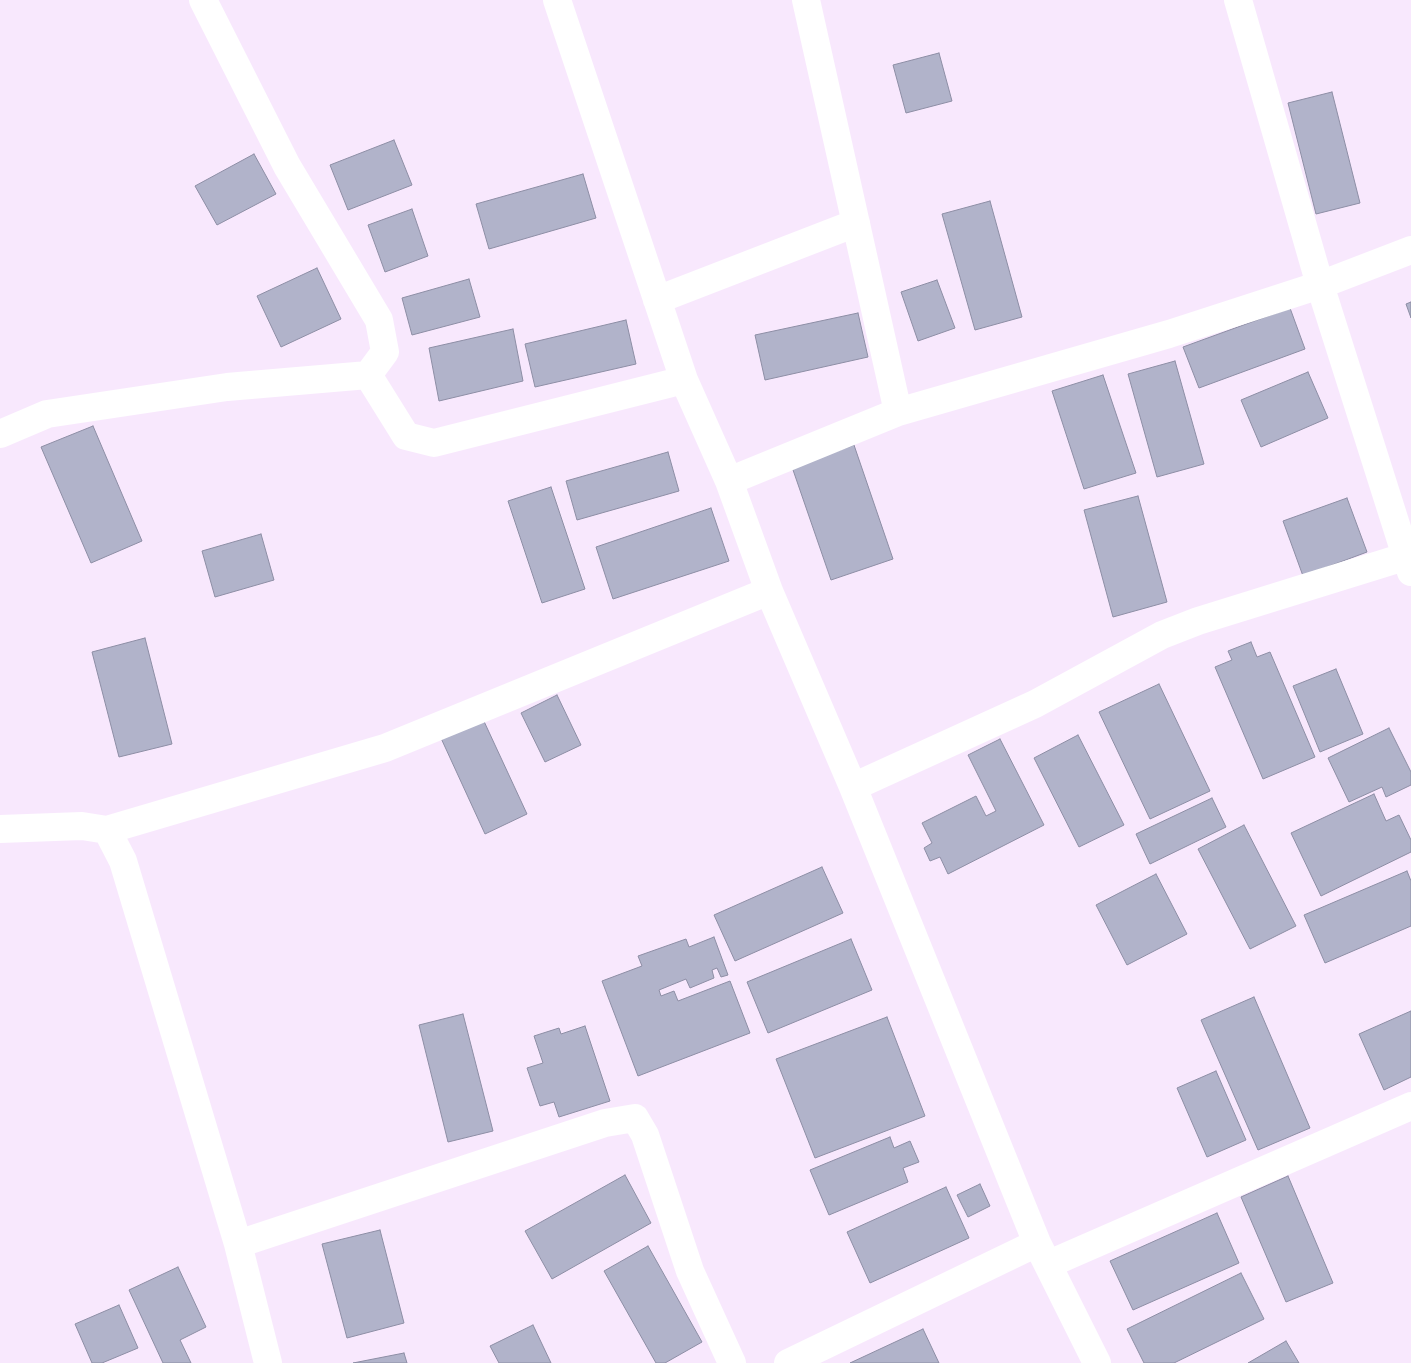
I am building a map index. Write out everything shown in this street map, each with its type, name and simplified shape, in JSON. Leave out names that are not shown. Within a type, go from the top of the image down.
[{"type":"street","points":[[0,434],[46,414],[227,387],[368,375],[385,352],[379,320],[287,166],[204,0]]},
{"type":"street","points":[[558,0],[684,380],[729,481],[769,591],[853,787],[1043,1254],[1097,1363]]},
{"type":"street","points":[[806,0],[898,412]]},
{"type":"street","points":[[853,787],[1035,704],[1162,635],[1198,621],[1409,564],[1320,285],[1238,0]]},
{"type":"street","points":[[657,300],[856,223]]},
{"type":"street","points":[[729,481],[898,412],[1170,334],[1320,285],[1411,250]]},
{"type":"street","points":[[368,375],[406,436],[434,443],[684,380]]},
{"type":"street","points":[[0,829],[82,826],[107,830],[386,748],[769,591]]},
{"type":"street","points":[[107,830],[123,861],[238,1244],[268,1363]]},
{"type":"street","points":[[788,1363],[1043,1254],[1411,1106]]},
{"type":"street","points":[[238,1244],[606,1123],[634,1118],[644,1135],[690,1271],[732,1363]]},
{"type":"building","points":[[939,53],[952,101],[906,113],[893,65]]},
{"type":"building","points":[[1332,92],[1360,203],[1316,214],[1288,103]]},
{"type":"building","points":[[394,140],[412,185],[348,210],[330,165]]},
{"type":"building","points":[[254,154],[276,194],[217,225],[195,186]]},
{"type":"building","points":[[583,174],[596,218],[489,249],[476,204]]},
{"type":"building","points":[[990,201],[1022,317],[975,330],[942,214]]},
{"type":"building","points":[[412,209],[428,256],[385,272],[368,225]]},
{"type":"building","points":[[317,268],[341,319],[281,347],[257,296]]},
{"type":"building","points":[[469,279],[480,317],[412,335],[402,298]]},
{"type":"building","points":[[937,280],[955,328],[918,341],[901,292]]},
{"type":"building","points":[[1411,302],[1411,318],[1406,304]]},
{"type":"building","points":[[1290,308],[1305,349],[1199,388],[1183,347]]},
{"type":"building","points":[[858,313],[868,357],[765,380],[755,335]]},
{"type":"building","points":[[626,320],[636,364],[535,387],[525,344]]},
{"type":"building","points":[[513,329],[523,381],[439,401],[429,348]]},
{"type":"building","points":[[1175,361],[1204,464],[1157,477],[1128,374]]},
{"type":"building","points":[[1308,372],[1328,418],[1261,447],[1241,400]]},
{"type":"building","points":[[1103,375],[1136,473],[1084,489],[1052,391]]},
{"type":"building","points":[[93,426],[142,541],[91,563],[41,447]]},
{"type":"building","points":[[854,445],[893,559],[831,580],[792,467]]},
{"type":"building","points":[[668,452],[679,491],[577,520],[566,481]]},
{"type":"building","points":[[551,487],[585,589],[542,603],[508,501]]},
{"type":"building","points":[[1138,496],[1167,602],[1113,617],[1084,510]]},
{"type":"building","points":[[1347,498],[1367,552],[1303,576],[1283,521]]},
{"type":"building","points":[[711,508],[729,561],[613,599],[596,547]]},
{"type":"building","points":[[261,534],[274,580],[215,597],[202,551]]},
{"type":"building","points":[[145,638],[172,744],[119,757],[92,652]]},
{"type":"building","points":[[1251,642],[1257,657],[1270,652],[1315,757],[1263,779],[1215,667],[1232,660],[1228,651]]},
{"type":"building","points":[[1336,669],[1363,734],[1320,752],[1293,686]]},
{"type":"building","points":[[1159,684],[1210,791],[1150,819],[1099,712]]},
{"type":"building","points":[[557,695],[581,745],[545,762],[521,713]]},
{"type":"building","points":[[482,717],[527,814],[485,834],[440,736]]},
{"type":"building","points":[[1389,728],[1411,772],[1411,785],[1386,797],[1382,787],[1349,802],[1328,758]]},
{"type":"building","points":[[1078,735],[1124,825],[1079,847],[1034,758]]},
{"type":"building","points":[[1000,739],[1044,825],[948,874],[940,857],[930,861],[924,848],[932,843],[922,823],[976,796],[986,816],[996,811],[968,755]]},
{"type":"building","points":[[1374,794],[1386,821],[1399,815],[1411,840],[1411,852],[1321,896],[1291,833]]},
{"type":"building","points":[[1212,798],[1226,827],[1150,864],[1136,834]]},
{"type":"building","points":[[1244,825],[1296,926],[1250,949],[1198,849]]},
{"type":"building","points":[[822,867],[843,913],[735,961],[714,915]]},
{"type":"building","points":[[1407,871],[1411,881],[1411,926],[1325,963],[1304,915]]},
{"type":"building","points":[[1156,874],[1187,934],[1127,965],[1096,905]]},
{"type":"building","points":[[714,937],[728,975],[721,977],[717,968],[712,970],[714,978],[690,988],[686,979],[659,990],[661,996],[674,991],[678,1001],[730,981],[750,1033],[638,1076],[602,981],[642,966],[638,956],[686,939],[689,947]]},
{"type":"building","points":[[851,939],[872,990],[768,1033],[747,982]]},
{"type":"building","points":[[1254,997],[1310,1128],[1258,1150],[1201,1020]]},
{"type":"building","points":[[1411,1011],[1411,1077],[1384,1090],[1359,1034]]},
{"type":"building","points":[[463,1014],[493,1131],[448,1142],[419,1025]]},
{"type":"building","points":[[887,1017],[925,1116],[815,1158],[776,1059]]},
{"type":"building","points":[[585,1026],[610,1101],[559,1117],[554,1102],[540,1106],[527,1068],[543,1063],[534,1036],[559,1028],[561,1034]]},
{"type":"building","points":[[1216,1071],[1246,1140],[1207,1157],[1177,1088]]},
{"type":"building","points":[[890,1137],[894,1148],[910,1141],[919,1162],[903,1168],[908,1182],[829,1215],[810,1170]]},
{"type":"building","points":[[625,1175],[651,1223],[552,1279],[525,1231]]},
{"type":"building","points":[[1288,1176],[1333,1283],[1286,1302],[1241,1197]]},
{"type":"building","points":[[980,1184],[990,1206],[968,1217],[957,1195]]},
{"type":"building","points":[[946,1187],[969,1238],[870,1283],[847,1232]]},
{"type":"building","points":[[1217,1213],[1239,1263],[1133,1310],[1110,1261]]},
{"type":"building","points":[[380,1230],[404,1323],[347,1338],[322,1244]]},
{"type":"building","points":[[648,1246],[702,1342],[665,1363],[656,1363],[604,1271]]},
{"type":"building","points":[[178,1267],[206,1327],[180,1340],[191,1363],[163,1363],[129,1290]]},
{"type":"building","points":[[1241,1273],[1264,1319],[1174,1363],[1144,1363],[1127,1329]]},
{"type":"building","points":[[119,1305],[138,1348],[102,1363],[92,1363],[75,1324]]},
{"type":"building","points":[[533,1325],[551,1363],[499,1363],[490,1346]]},
{"type":"building","points":[[923,1329],[939,1363],[850,1363]]},
{"type":"building","points":[[1286,1341],[1299,1363],[1248,1363]]},
{"type":"building","points":[[404,1353],[407,1363],[353,1363]]}]
